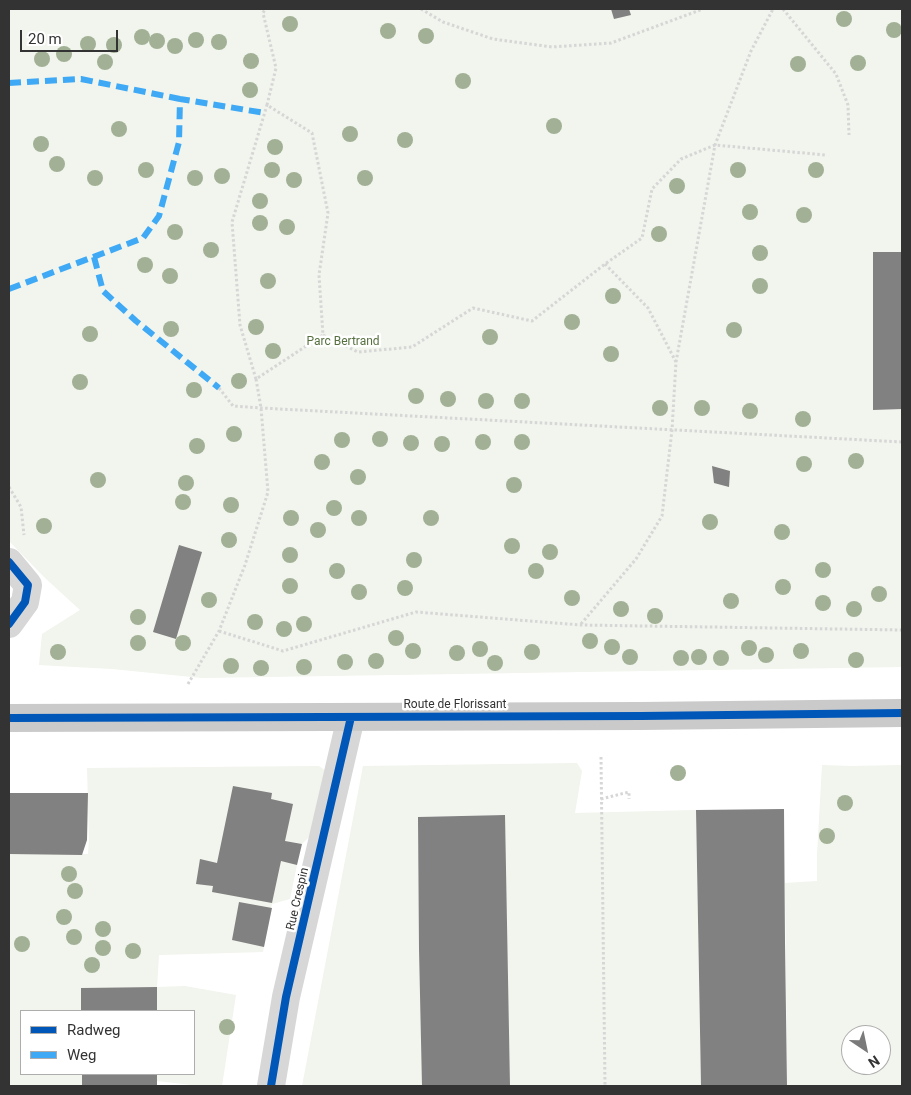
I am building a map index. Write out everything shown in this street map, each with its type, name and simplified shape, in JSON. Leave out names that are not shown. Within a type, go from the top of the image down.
[{"type":"main road","name":"Route de Florissant","points":[[9,718],[902,713]]},
{"type":"street","points":[[9,624],[25,602],[28,585],[12,566]]},
{"type":"street","name":"Rue Crespin","points":[[271,1086],[286,996],[351,717]]},
{"type":"path","points":[[188,684],[219,631],[245,565],[268,492],[261,408],[256,379],[240,325],[232,222],[268,105],[276,68],[263,13],[265,9]]},
{"type":"path","points":[[421,9],[443,22],[493,39],[552,47],[611,43],[703,9]]},
{"type":"path","points":[[580,625],[636,559],[662,516],[672,430],[676,362],[715,145],[752,51],[773,9]]},
{"type":"path","points":[[783,9],[836,74],[848,105],[849,135]]},
{"type":"path","points":[[268,105],[312,133],[328,213],[319,275],[323,335]]},
{"type":"path","points":[[323,335],[358,352],[412,347],[473,308],[532,321],[605,264],[642,238],[652,189],[681,159],[715,145],[826,155]]},
{"type":"path","points":[[605,264],[648,308],[676,362]]},
{"type":"path","points":[[256,379],[323,335]]},
{"type":"path","points":[[219,388],[233,406],[902,442]]},
{"type":"path","points":[[9,487],[21,507],[24,539],[12,566]]},
{"type":"path","points":[[219,631],[283,651],[416,612],[580,625],[902,630]]},
{"type":"path","points":[[600,757],[605,1086]]},
{"type":"path","points":[[601,799],[629,792],[630,799]]},
{"type":"green space","name":"Parc Bertrand","points":[[9,9],[902,9],[902,667],[202,678],[112,669],[39,665],[42,634],[80,610],[9,541]]},
{"type":"green space","points":[[577,763],[582,771],[575,813],[696,810],[701,1086],[510,1086],[504,815],[418,817],[423,1086],[302,1086],[363,766]]},
{"type":"green space","points":[[822,765],[902,765],[902,1086],[787,1086],[785,883],[817,881]]},
{"type":"green space","points":[[319,766],[326,771],[311,835],[302,844],[292,842],[297,865],[290,899],[272,904],[263,952],[159,955],[157,987],[185,986],[236,995],[222,1086],[200,1086],[157,1081],[157,1075],[195,1075],[195,1010],[157,1010],[156,987],[81,988],[81,1010],[20,1010],[20,1075],[82,1075],[82,1086],[9,1086],[9,854],[88,854],[87,768]]},
{"type":"building","points":[[611,9],[629,9],[631,15],[614,19]]},
{"type":"building","points":[[873,252],[902,252],[902,409],[873,410]]},
{"type":"building","points":[[712,466],[730,471],[729,487],[714,483]]},
{"type":"building","points":[[179,545],[202,552],[176,639],[153,632]]},
{"type":"building","points":[[233,786],[272,793],[271,799],[293,804],[285,841],[302,844],[297,865],[281,861],[272,903],[212,892],[213,886],[196,884],[200,859],[217,863]]},
{"type":"building","points":[[9,793],[88,793],[87,840],[82,855],[9,854]]},
{"type":"building","points":[[784,809],[787,1086],[701,1086],[696,810]]},
{"type":"building","points":[[505,815],[510,1086],[422,1086],[418,817]]},
{"type":"building","points":[[239,902],[272,908],[264,947],[232,940]]},
{"type":"building","points":[[157,987],[157,1010],[81,1010],[81,988]]},
{"type":"building","points":[[82,1075],[157,1075],[157,1086],[82,1086]]},
{"type":"marked path","points":[[9,83],[81,79],[180,99]]},
{"type":"marked path","points":[[9,289],[143,238],[159,216],[179,142],[180,99],[265,113]]},
{"type":"marked path","points":[[94,257],[103,291],[136,321],[219,388]]},
{"type":"cycle path","points":[[9,562],[28,585],[25,602],[9,624]]},
{"type":"cycle path","points":[[9,718],[641,716],[902,713]]},
{"type":"cycle path","points":[[271,1086],[286,997],[351,717]]}]
